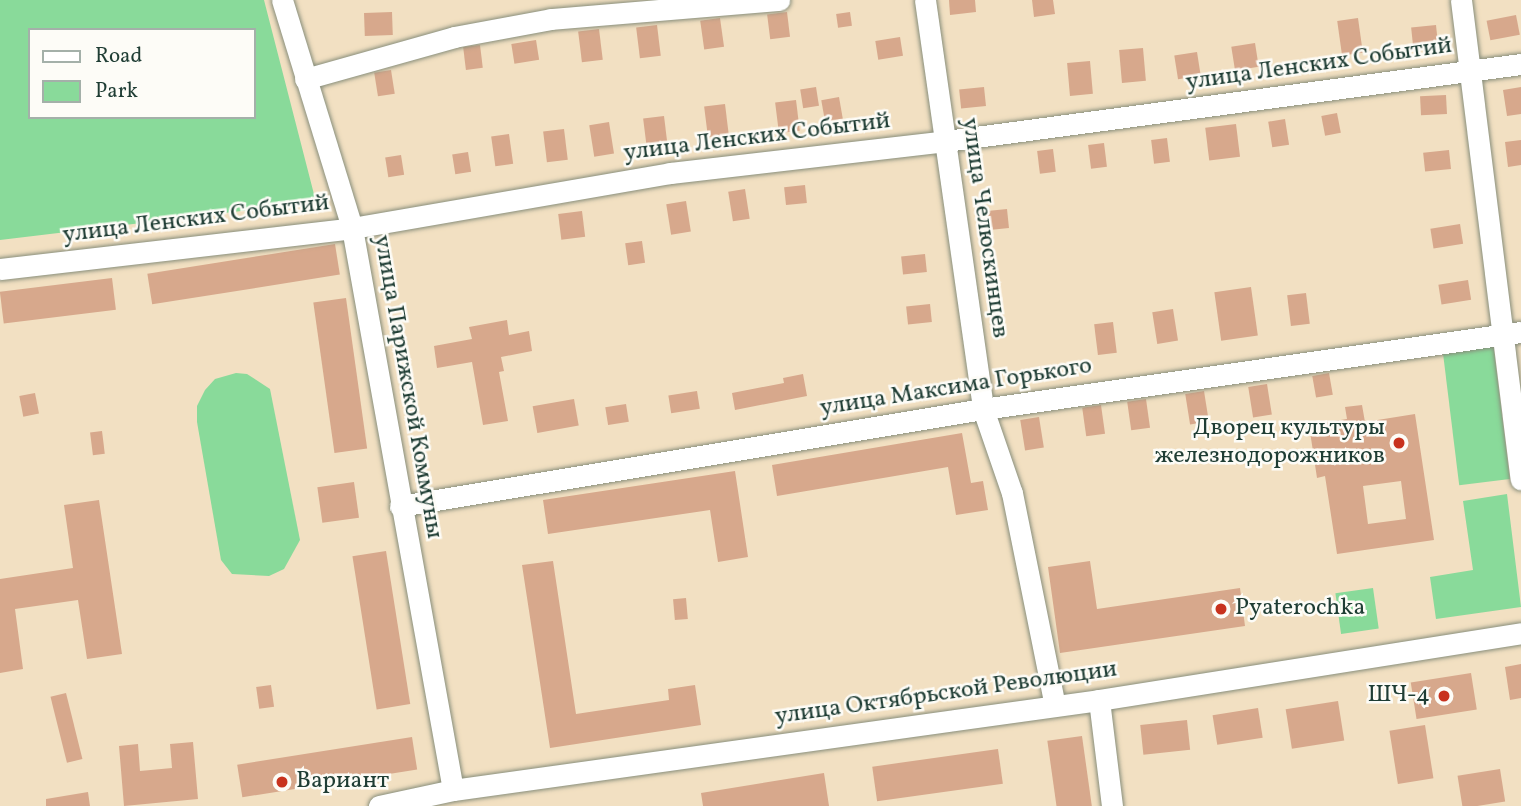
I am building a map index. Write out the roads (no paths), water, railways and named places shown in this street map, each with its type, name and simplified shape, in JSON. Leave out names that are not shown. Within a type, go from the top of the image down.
[{"type":"street","name":"улица Парижской Коммуны","points":[[282,0],[352,228],[453,790]]},
{"type":"street","points":[[305,79],[454,37],[551,19],[779,0]]},
{"type":"street","name":"улица Челюскинцев","points":[[925,0],[983,408],[1012,493],[1055,706]]},
{"type":"street","points":[[1461,0],[1512,334],[1521,479]]},
{"type":"street","name":"улица Ленских Событий","points":[[0,269],[352,228],[670,173],[946,141],[1521,64]]},
{"type":"street","name":"улица Максима Горького","points":[[400,506],[983,408],[1512,334]]},
{"type":"street","name":"улица Октябрьской Революции","points":[[379,806],[453,790],[1099,700],[1521,633]]},
{"type":"street","points":[[1099,700],[1112,806]]},
{"type":"place","name":"Дворец культуры железнодорожников","points":[[1399,443]]},
{"type":"place","name":"Pyaterochka","points":[[1221,609]]},
{"type":"place","name":"ШЧ-4","points":[[1444,696]]},
{"type":"place","name":"Вариант","points":[[282,782]]}]
